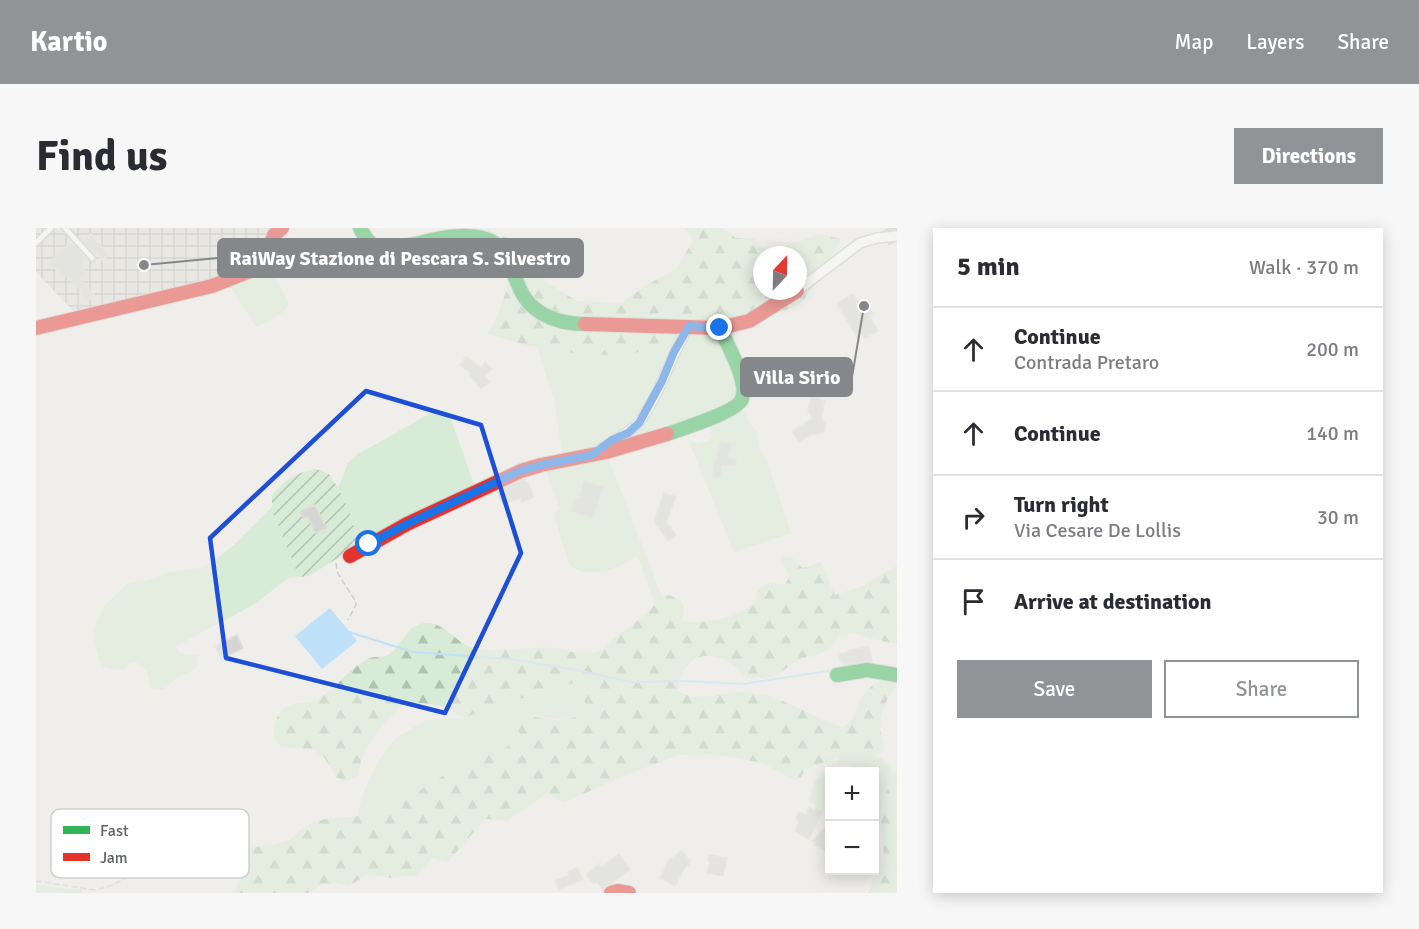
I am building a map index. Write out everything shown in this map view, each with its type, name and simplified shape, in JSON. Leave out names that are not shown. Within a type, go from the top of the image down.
[{"type":"street","points":[[36,328],[212,286],[234,278],[278,260],[270,245],[271,239],[282,228]]},
{"type":"street","points":[[360,228],[366,241],[384,250],[460,235],[491,240],[502,249],[525,298],[544,315],[560,322],[720,328],[749,321],[782,300]]},
{"type":"street","points":[[807,283],[860,243],[897,236]]},
{"type":"street","points":[[592,455],[612,440],[628,433],[639,423],[689,326]]},
{"type":"street","points":[[350,556],[407,524],[520,471],[606,452],[689,427],[734,408],[743,398],[743,383],[720,328]]},
{"type":"street","points":[[837,675],[867,670],[897,675]]},
{"type":"street","points":[[611,893],[618,891],[630,893]]},
{"type":"lane","points":[[36,243],[51,228]]},
{"type":"lane","points":[[65,228],[92,258]]},
{"type":"path","points":[[336,563],[340,579],[356,604],[348,620]]},
{"type":"path","points":[[36,881],[94,890],[111,886],[126,878]]},
{"type":"highlighted area","points":[[366,391],[481,425],[521,553],[445,713],[226,658],[210,538]]},
{"type":"shaded area","points":[[36,228],[277,228],[257,239],[269,258],[210,283],[77,315],[36,272]]},
{"type":"green space","points":[[683,228],[722,228],[736,238],[754,238],[762,246],[753,246],[753,300],[803,300],[800,305],[771,315],[727,320],[631,355],[582,355],[526,345],[488,334],[509,283],[502,236],[533,246],[545,281],[577,301],[621,303],[645,286],[676,269],[693,241]]},
{"type":"green space","points":[[821,234],[841,239],[807,295],[807,246],[786,246]]},
{"type":"green space","points":[[273,268],[276,279],[289,303],[279,315],[256,327],[231,287]]},
{"type":"green space","points":[[705,330],[716,330],[741,388],[737,400],[662,432],[566,455],[562,450],[554,400],[537,347],[582,355],[631,355],[663,342]]},
{"type":"green space","points":[[447,408],[475,487],[362,543],[338,488],[348,463],[359,453],[431,413]]},
{"type":"green space","points":[[745,411],[749,422],[757,431],[761,453],[765,456],[791,533],[734,552],[687,437],[696,444],[708,441],[713,437],[708,424]]},
{"type":"green space","points":[[607,455],[662,597],[659,604],[655,604],[637,555],[620,566],[600,572],[579,571],[569,563],[553,513],[560,510],[546,470]]},
{"type":"green space","points":[[316,469],[329,474],[338,488],[362,543],[309,576],[299,577],[272,510],[272,495],[292,477]]},
{"type":"green space","points":[[272,507],[299,577],[288,578],[255,604],[176,646],[179,652],[198,655],[197,666],[192,671],[180,675],[163,690],[151,689],[147,671],[136,662],[129,663],[125,669],[116,670],[106,668],[100,663],[93,631],[103,607],[127,584],[150,580],[169,572],[202,568],[234,545]]},
{"type":"green space","points":[[784,556],[791,557],[803,568],[821,562],[835,595],[863,586],[897,566],[897,644],[853,633],[839,636],[824,652],[801,658],[777,675],[765,678],[747,678],[724,659],[706,656],[690,663],[682,672],[678,691],[692,697],[739,692],[772,696],[843,727],[852,720],[867,690],[883,680],[897,679],[897,685],[886,701],[882,714],[880,727],[883,747],[880,756],[864,750],[854,751],[805,769],[801,777],[795,780],[762,763],[716,754],[680,755],[630,773],[563,803],[547,793],[507,821],[485,819],[448,862],[432,858],[417,875],[390,878],[368,874],[349,886],[334,883],[322,885],[308,893],[234,893],[239,878],[249,878],[249,849],[290,840],[299,830],[313,822],[359,816],[403,801],[469,759],[503,749],[521,738],[517,725],[522,716],[557,720],[590,713],[575,683],[549,688],[530,697],[502,701],[465,718],[446,707],[422,703],[403,705],[368,745],[358,776],[345,782],[336,777],[324,757],[313,749],[281,747],[276,740],[274,727],[283,709],[322,697],[366,660],[388,655],[412,628],[431,623],[468,646],[477,649],[545,647],[589,654],[604,649],[611,640],[655,604],[659,604],[662,597],[669,595],[681,601],[684,606],[681,621],[712,620],[729,617],[743,611],[758,600],[757,591],[769,582],[785,585],[789,577],[781,559]]},
{"type":"green space","points":[[575,682],[591,713],[560,718],[530,715],[518,725],[521,738],[503,749],[469,759],[403,801],[359,816],[366,786],[380,758],[396,738],[426,720],[465,718],[502,701],[530,697],[549,688]]},
{"type":"green space","points":[[866,750],[875,754],[894,773],[879,821],[879,767],[855,767],[839,763],[839,757],[851,751]]},
{"type":"green space","points":[[897,766],[897,893],[869,893],[884,860],[881,819],[886,793]]},
{"type":"green space","points":[[825,774],[825,812],[808,801],[819,777]]},
{"type":"green space","points":[[36,885],[81,889],[83,893],[36,893]]},
{"type":"water","points":[[330,608],[357,641],[322,669],[295,636]]},
{"type":"building","points":[[91,234],[108,254],[103,261],[83,241]]},
{"type":"building","points":[[71,242],[87,259],[82,267],[87,273],[80,279],[94,295],[88,301],[79,292],[81,290],[49,263]]},
{"type":"building","points":[[853,294],[860,304],[866,301],[873,314],[869,316],[878,331],[865,338],[863,334],[857,337],[837,303]]},
{"type":"building","points":[[466,356],[481,368],[485,362],[492,369],[484,376],[490,382],[481,389],[469,374],[471,373],[460,365]]},
{"type":"building","points":[[811,396],[825,401],[821,418],[825,424],[824,432],[811,434],[799,442],[792,431],[813,418],[808,411]]},
{"type":"building","points":[[721,441],[732,444],[728,458],[736,458],[736,465],[721,465],[721,477],[713,477],[713,465]]},
{"type":"building","points":[[524,479],[526,483],[528,482],[534,497],[522,502],[521,498],[503,504],[498,492]]},
{"type":"building","points":[[584,481],[603,487],[593,518],[571,511],[576,497],[579,498]]},
{"type":"building","points":[[664,493],[676,497],[666,522],[676,535],[668,541],[654,521]]},
{"type":"building","points":[[315,505],[327,528],[315,533],[308,516],[303,518],[300,511]]},
{"type":"building","points":[[237,635],[243,648],[222,659],[215,646]]},
{"type":"building","points":[[869,647],[872,662],[844,665],[841,663],[839,654],[848,652],[848,650]]},
{"type":"building","points":[[809,807],[822,812],[809,839],[795,831],[799,822],[796,818],[799,812],[806,815]]},
{"type":"building","points":[[825,828],[825,850],[814,845],[816,843],[812,841]]},
{"type":"building","points":[[682,851],[691,862],[684,869],[675,886],[660,878],[669,860]]},
{"type":"building","points":[[619,854],[630,869],[605,886],[603,890],[597,882],[594,884],[586,875],[599,864],[601,868]]},
{"type":"building","points":[[709,855],[727,858],[723,876],[707,873]]},
{"type":"building","points":[[576,868],[583,879],[559,890],[555,881],[569,875],[568,872]]},
{"type":"waterway","points":[[349,632],[413,652],[510,659],[632,682],[684,681],[743,684],[835,670]]},
{"type":"waterway","points":[[879,665],[897,668]]},
{"type":"tunnel","points":[[888,228],[897,244]]},
{"type":"traffic: fast","points":[[360,228],[366,239],[378,248],[385,249],[455,236],[486,239],[500,248],[530,305],[544,315],[560,321],[585,324]]},
{"type":"traffic: fast","points":[[667,434],[720,414],[738,404],[742,399],[740,373],[720,328]]},
{"type":"traffic: fast","points":[[837,675],[867,670],[897,675]]},
{"type":"traffic: jam","points":[[36,328],[212,286],[278,260],[270,245],[274,235],[282,228]]},
{"type":"traffic: jam","points":[[585,324],[720,328],[749,321],[783,300]]},
{"type":"traffic: jam","points":[[350,556],[407,524],[521,471],[606,452],[667,434]]},
{"type":"traffic: jam","points":[[611,893],[618,891],[629,893]]},
{"type":"place","name":"RaiWay Stazione di Pescara S. Silvestro","points":[[144,265]]},
{"type":"place","name":"Villa Sirio","points":[[864,306]]},
{"type":"route","points":[[369,544],[520,471],[592,455],[612,440],[628,433],[639,423],[689,326],[720,328]]}]
